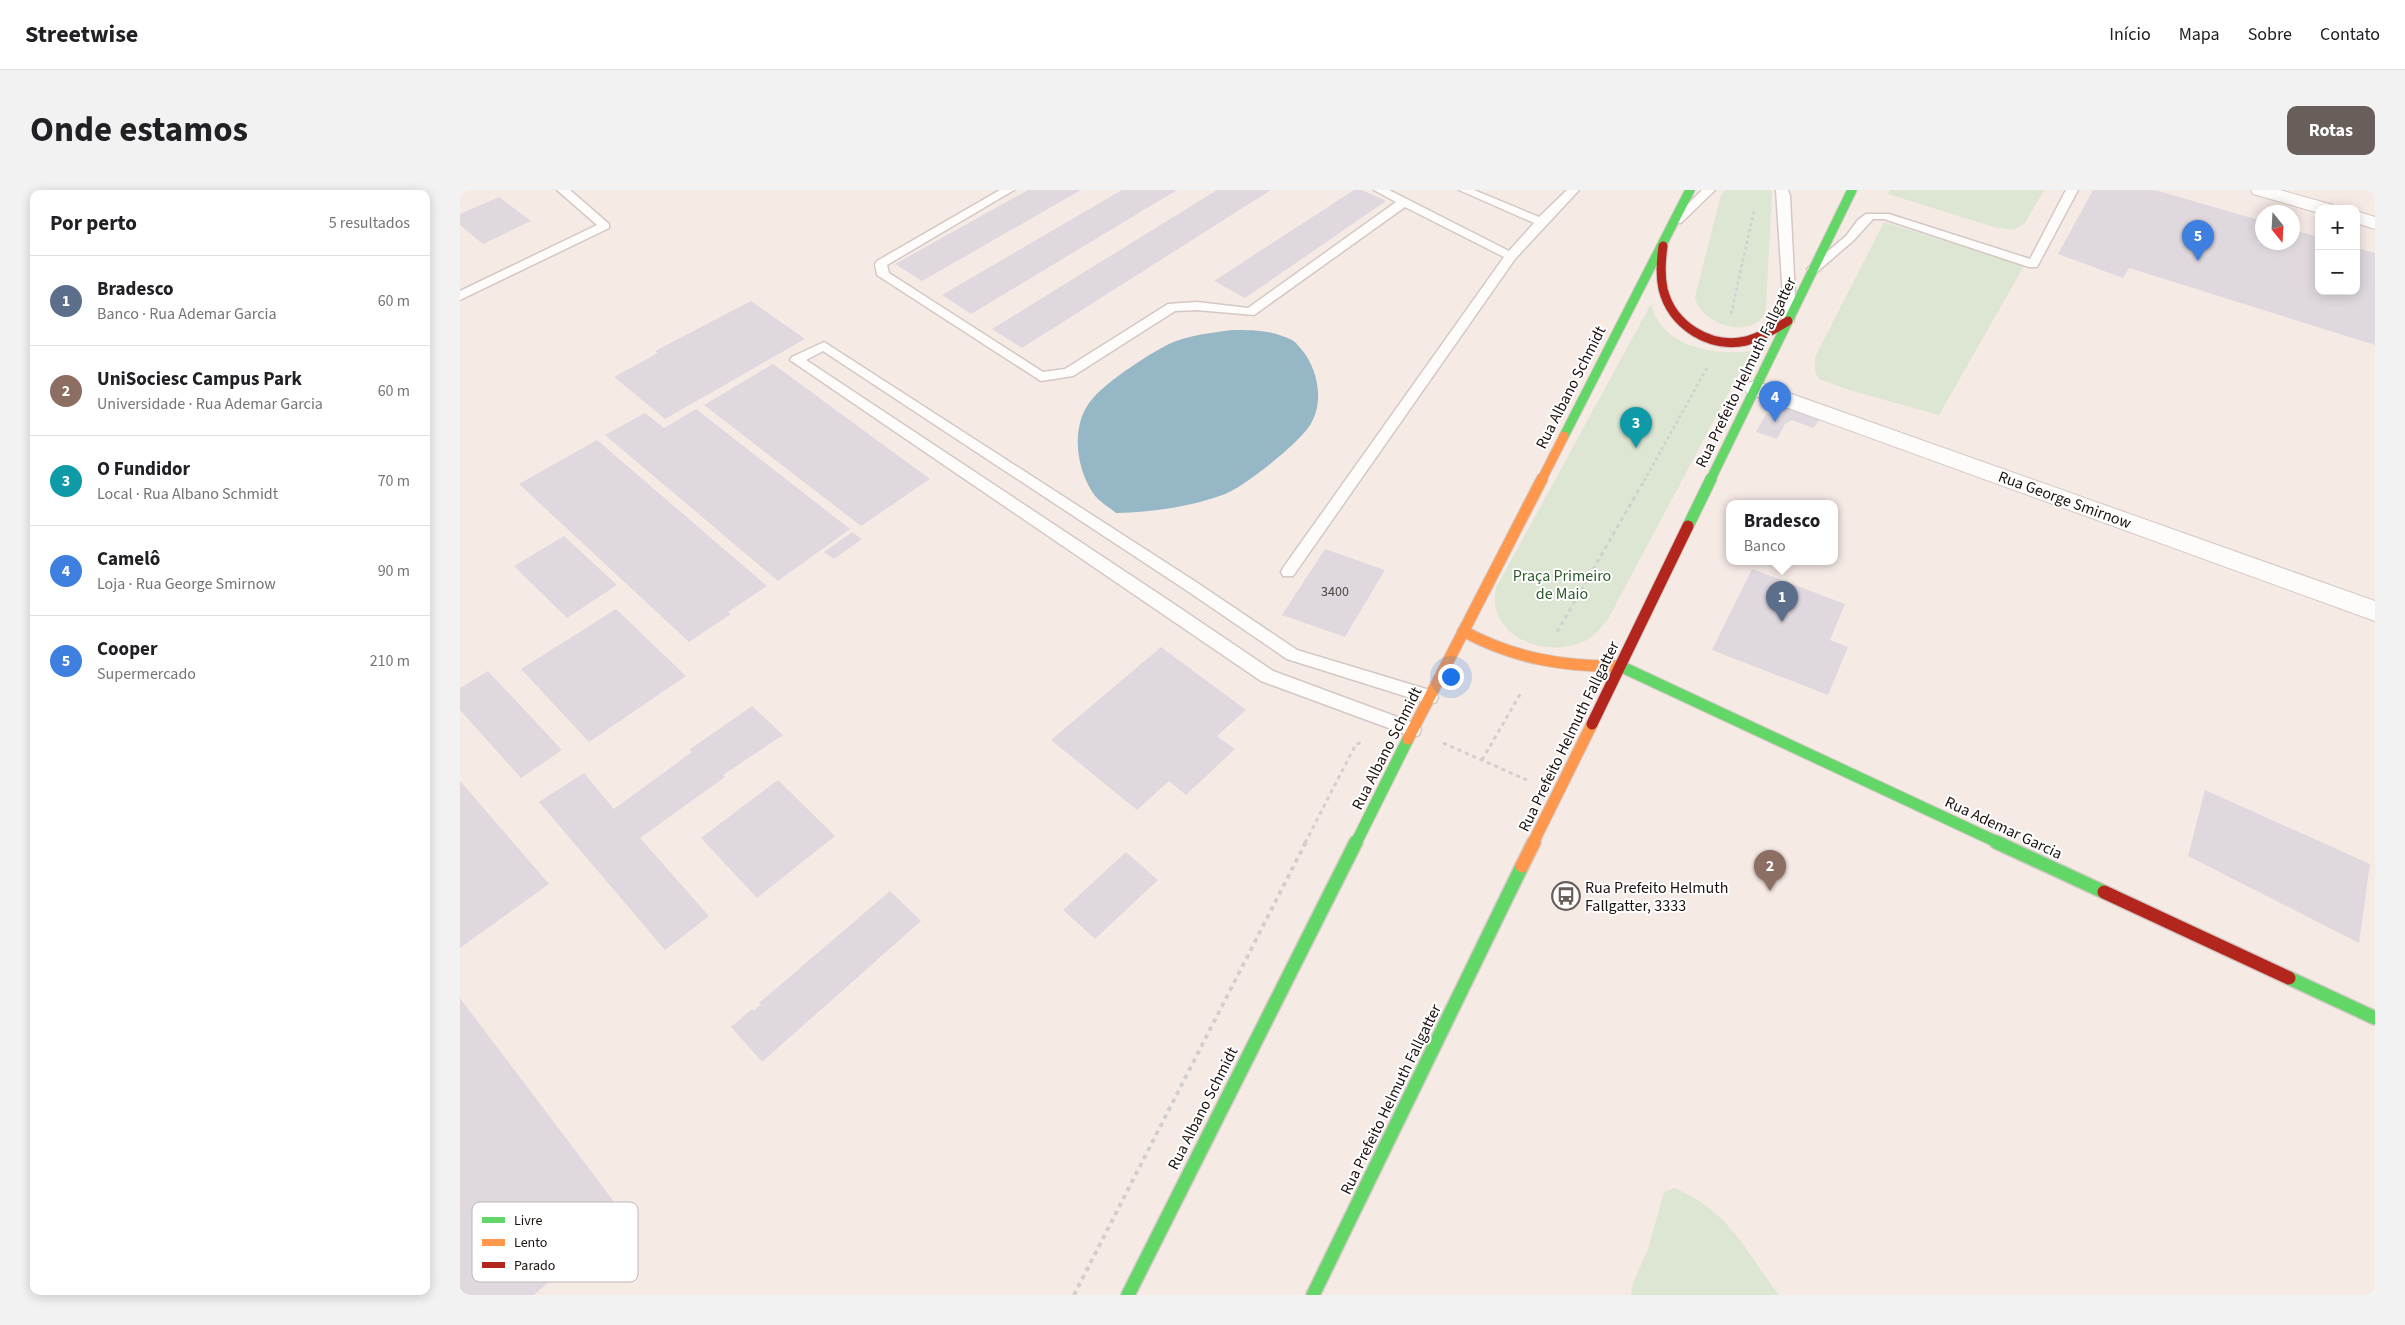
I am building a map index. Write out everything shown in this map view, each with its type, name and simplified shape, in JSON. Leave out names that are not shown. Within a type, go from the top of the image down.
[{"type":"main road","name":"Rua Albano Schmidt","points":[[1128,1295],[1161,1226],[1463,630],[1690,190]]},
{"type":"main road","name":"Rua Prefeito Helmuth Fallgatter","points":[[1313,1295],[1852,190]]},
{"type":"main road","points":[[1666,235],[1662,252],[1662,280],[1671,307],[1689,330],[1702,338],[1719,344],[1747,343],[1773,333],[1788,322]]},
{"type":"main road","points":[[1463,630],[1491,647],[1538,663],[1566,668],[1620,666]]},
{"type":"main road","name":"Rua Ademar Garcia","points":[[1620,666],[2375,1018]]},
{"type":"street","points":[[2260,190],[2315,206]]},
{"type":"street","points":[[2360,218],[2375,223]]},
{"type":"street","name":"Rua George Smirnow","points":[[1756,388],[2375,611]]},
{"type":"lane","points":[[460,296],[605,226],[563,190]]},
{"type":"lane","points":[[1008,190],[881,264],[883,275],[1042,377],[1068,373],[1172,306],[1197,306],[1250,312],[1404,202]]},
{"type":"lane","points":[[1380,190],[1511,256]]},
{"type":"lane","points":[[1465,190],[1540,222]]},
{"type":"lane","points":[[1288,572],[1511,256],[1540,222],[1573,190]]},
{"type":"lane","points":[[1666,235],[1695,201],[1709,190]]},
{"type":"lane","points":[[1782,190],[1785,205],[1789,297],[1788,322]]},
{"type":"lane","points":[[1813,269],[1850,238],[1862,222],[1870,216],[1885,216],[2033,264],[2072,190]]},
{"type":"lane","points":[[1413,730],[1267,676],[1166,606],[796,360],[824,346],[1192,586],[1292,655],[1430,697]]},
{"type":"path","points":[[1482,760],[1701,382],[1728,323],[1754,209]]},
{"type":"path","points":[[1074,1295],[1356,744],[1413,730],[1557,794]]},
{"type":"green space","points":[[1726,190],[1771,190],[1772,193],[1766,309],[1761,319],[1753,325],[1744,327],[1733,327],[1713,320],[1704,314],[1698,306],[1695,297],[1721,195]]},
{"type":"green space","points":[[1890,190],[2044,190],[2025,223],[2014,230],[1997,228],[1888,194]]},
{"type":"green space","points":[[1884,222],[2024,266],[1939,415],[1849,390],[1819,379],[1815,372],[1815,357]]},
{"type":"green space","name":"Praça Primeiro de Maio","points":[[1651,304],[1657,319],[1666,330],[1677,339],[1691,346],[1721,352],[1751,351],[1608,619],[1593,635],[1579,644],[1545,647],[1530,643],[1517,637],[1499,617],[1495,604],[1496,588]]},
{"type":"green space","points":[[1675,1188],[1710,1209],[1723,1221],[1735,1234],[1779,1295],[1631,1295],[1633,1283],[1648,1249],[1664,1192]]},
{"type":"water","points":[[1232,330],[1277,334],[1293,341],[1302,350],[1313,368],[1318,388],[1317,409],[1308,428],[1302,436],[1269,465],[1245,483],[1225,494],[1171,508],[1116,513],[1095,496],[1082,470],[1079,457],[1078,431],[1086,407],[1101,390],[1119,375],[1169,344],[1192,336]]},
{"type":"building","points":[[1028,190],[1081,190],[922,281],[895,264]]},
{"type":"building","points":[[1122,190],[1177,190],[971,314],[942,295]]},
{"type":"building","points":[[1217,190],[1271,190],[1022,348],[992,329]]},
{"type":"building","points":[[1354,190],[1362,190],[1386,201],[1245,298],[1214,281]]},
{"type":"building","points":[[2093,190],[2155,190],[2255,219],[2255,250],[2300,250],[2300,232],[2315,236],[2315,295],[2360,295],[2360,249],[2375,253],[2375,345],[2129,268],[2123,278],[2058,254]]},
{"type":"building","points":[[499,197],[531,221],[483,244],[460,225],[460,214]]},
{"type":"building","points":[[751,301],[805,339],[665,419],[614,377],[658,353],[655,351]]},
{"type":"building","points":[[773,364],[930,479],[861,526],[704,405]]},
{"type":"building","points":[[1790,407],[1820,419],[1813,428],[1792,420],[1785,424],[1777,439],[1756,432],[1766,414]]},
{"type":"building","points":[[696,409],[850,529],[778,581],[605,435],[645,413],[664,428]]},
{"type":"building","points":[[597,440],[767,586],[728,612],[731,614],[689,642],[519,484]]},
{"type":"building","points":[[852,532],[862,539],[834,559],[824,552]]},
{"type":"building","points":[[564,536],[617,585],[567,618],[514,566]]},
{"type":"building","points":[[1325,549],[1385,570],[1345,637],[1282,615]]},
{"type":"building","points":[[1752,569],[1845,604],[1830,640],[1848,647],[1828,695],[1712,650]]},
{"type":"building","points":[[616,609],[686,676],[589,742],[521,669]]},
{"type":"building","points":[[1161,647],[1246,710],[1217,736],[1235,749],[1186,795],[1169,781],[1137,810],[1051,740]]},
{"type":"building","points":[[488,671],[562,750],[521,778],[460,710],[460,688]]},
{"type":"building","points":[[752,706],[783,735],[723,775],[725,777],[640,838],[709,916],[665,950],[539,802],[584,773],[614,809],[692,752],[689,750]]},
{"type":"building","points":[[778,780],[835,836],[757,898],[701,838]]},
{"type":"building","points":[[460,781],[549,884],[460,948]]},
{"type":"building","points":[[2205,790],[2370,864],[2359,943],[2188,856]]},
{"type":"building","points":[[1126,852],[1158,880],[1095,939],[1063,910]]},
{"type":"building","points":[[890,891],[921,921],[762,1062],[731,1027],[752,1009],[754,1011],[761,1004],[759,1003]]},
{"type":"building","points":[[460,998],[614,1202],[472,1202],[472,1282],[549,1282],[534,1295],[460,1295]]},
{"type":"traffic: fast","points":[[1564,436],[1690,190]]},
{"type":"traffic: fast","points":[[1688,526],[1852,190]]},
{"type":"traffic: fast","points":[[1620,666],[2104,892]]},
{"type":"traffic: fast","points":[[1128,1295],[1408,739]]},
{"type":"traffic: fast","points":[[1313,1295],[1522,866]]},
{"type":"traffic: fast","points":[[2289,978],[2375,1018]]},
{"type":"traffic: slow","points":[[1408,739],[1564,436]]},
{"type":"traffic: slow","points":[[1463,631],[1482,641],[1520,656],[1558,664],[1599,667],[1620,666]]},
{"type":"traffic: slow","points":[[1522,866],[1592,724]]},
{"type":"traffic: jam","points":[[1663,246],[1661,273],[1667,302],[1684,325],[1696,333],[1709,339],[1723,342],[1738,342],[1758,337],[1788,321]]},
{"type":"traffic: jam","points":[[1592,724],[1688,526]]},
{"type":"traffic: jam","points":[[2104,892],[2289,978]]},
{"type":"place","name":"Cooper","points":[[2198,261]]},
{"type":"place","name":"Camelô","points":[[1775,422]]},
{"type":"place","name":"O Fundidor","points":[[1636,448]]},
{"type":"place","name":"Bradesco","points":[[1782,622]]},
{"type":"place","name":"UniSociesc Campus Park","points":[[1770,891]]},
{"type":"place","name":"Rua Prefeito Helmuth Fallgatter, 3333","points":[[1566,896]]}]
